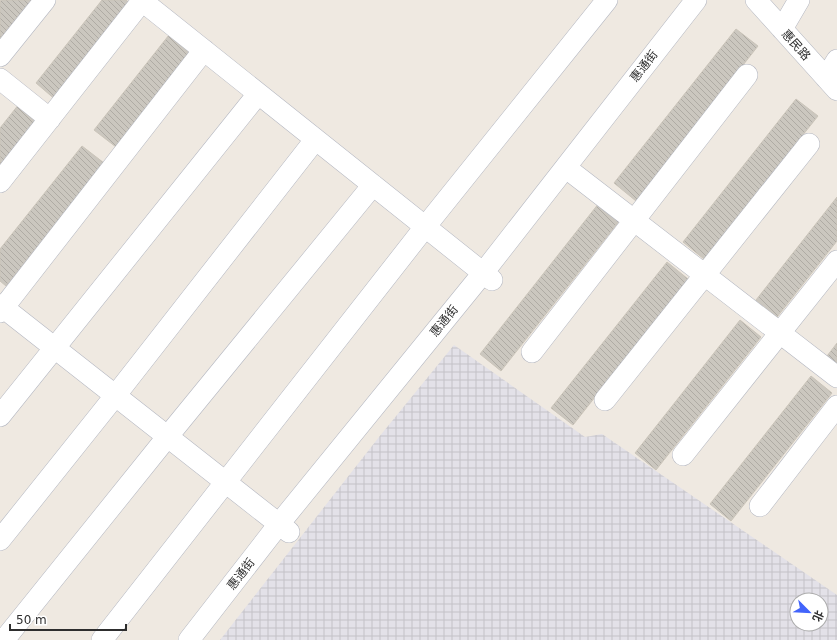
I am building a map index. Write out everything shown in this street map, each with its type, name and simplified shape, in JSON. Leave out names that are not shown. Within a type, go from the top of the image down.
[{"type":"street","points":[[0,56],[45,0]]},
{"type":"street","points":[[102,640],[425,227],[606,0]]},
{"type":"street","name":"惠通街","points":[[487,277],[696,0]]},
{"type":"street","name":"惠通街","points":[[189,640],[284,528],[487,277],[574,174],[708,0]]},
{"type":"street","name":"惠民路","points":[[756,0],[832,84]]},
{"type":"street","points":[[782,29],[799,0]]},
{"type":"street","points":[[0,182],[142,1],[487,277]]},
{"type":"street","points":[[204,50],[1,308],[168,436],[284,528]]},
{"type":"street","points":[[832,84],[837,60]]},
{"type":"street","points":[[532,352],[747,75]]},
{"type":"street","points":[[0,79],[50,119]]},
{"type":"street","points":[[0,416],[258,94]]},
{"type":"street","points":[[0,540],[115,396],[315,140]]},
{"type":"street","points":[[605,400],[809,144]]},
{"type":"street","points":[[574,174],[837,377]]},
{"type":"street","points":[[4,640],[373,185]]},
{"type":"street","points":[[683,455],[837,261]]},
{"type":"street","points":[[760,506],[837,406]]},
{"type":"street","name":"惠通街","points":[[204,640],[284,528]]},
{"type":"shaded area","points":[[454,345],[585,437],[602,434],[837,595],[837,640],[220,640],[379,437]]},
{"type":"building","points":[[1,0],[36,0],[0,46],[0,2]]},
{"type":"building","points":[[102,0],[126,0],[132,5],[57,101],[36,83]]},
{"type":"building","points":[[736,29],[758,46],[636,201],[614,183]]},
{"type":"building","points":[[169,35],[191,52],[116,147],[94,130]]},
{"type":"building","points":[[23,99],[45,116],[0,173],[0,128]]},
{"type":"building","points":[[796,99],[818,116],[704,259],[683,242]]},
{"type":"building","points":[[82,146],[104,163],[6,286],[0,281],[0,249]]},
{"type":"building","points":[[837,197],[837,241],[777,317],[756,300]]},
{"type":"building","points":[[599,203],[620,220],[501,371],[480,354]]},
{"type":"building","points":[[667,262],[688,279],[573,425],[551,408]]},
{"type":"building","points":[[740,320],[761,337],[656,470],[635,453]]},
{"type":"building","points":[[837,343],[837,363],[827,356]]},
{"type":"building","points":[[811,376],[832,393],[731,521],[710,504]]}]
